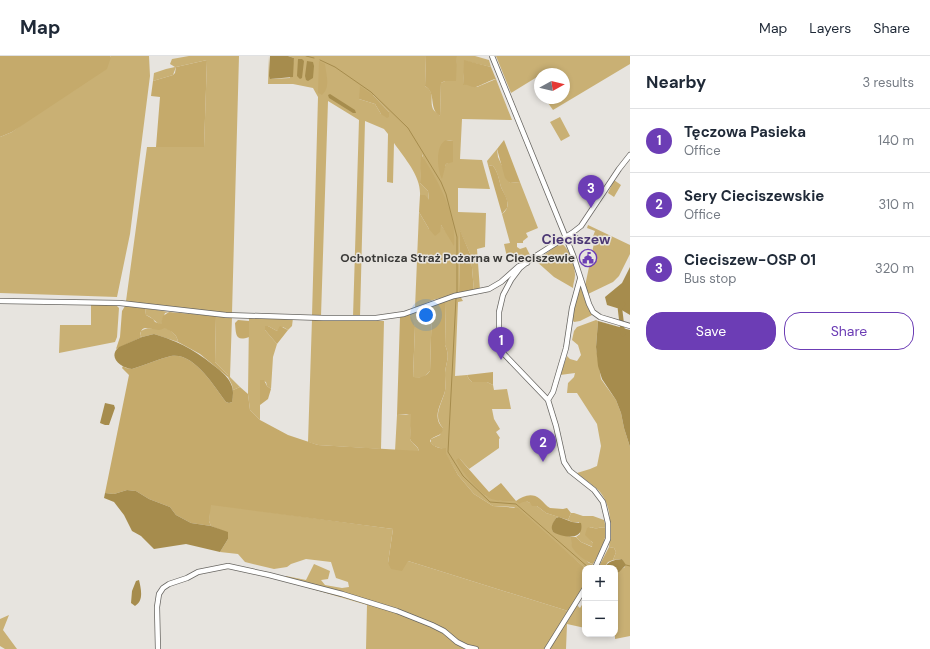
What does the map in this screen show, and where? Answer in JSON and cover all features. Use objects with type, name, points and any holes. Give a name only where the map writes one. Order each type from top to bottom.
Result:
[{"type":"street","points":[[492,56],[573,255],[587,300],[591,308],[597,315],[608,320],[630,326]]},
{"type":"street","points":[[0,301],[120,303],[226,315],[376,318],[404,314],[450,297],[489,289],[501,282],[519,266],[565,238],[584,223],[619,169],[630,155]]},
{"type":"street","points":[[572,236],[581,241]]},
{"type":"street","points":[[527,262],[511,280],[502,297],[499,316],[499,341],[501,349],[506,357],[548,400],[556,426],[564,462],[570,471],[594,490],[603,502],[608,523],[608,539],[596,565]]},
{"type":"street","points":[[548,400],[553,392],[566,348],[572,308],[580,278]]},
{"type":"street","points":[[158,649],[157,607],[159,594],[163,588],[198,572],[228,566],[342,594],[397,611],[432,624],[457,642],[467,647],[476,649]]},
{"type":"street","points":[[547,649],[582,594]]},
{"type":"shaded area","points":[[0,56],[111,57],[107,69],[12,132],[0,137]]},
{"type":"shaded area","points":[[110,56],[149,56],[150,76],[130,234],[117,297],[0,293],[0,137],[12,132],[111,57]]},
{"type":"shaded area","points":[[189,56],[239,56],[232,313],[144,305],[126,301],[147,147],[204,147],[207,60],[176,67],[173,75],[153,81],[154,73],[175,67],[170,64],[172,59]]},
{"type":"shaded area","points":[[269,56],[270,79],[290,78],[294,58],[288,56],[426,56],[425,86],[430,91],[433,109],[440,116],[441,83],[445,81],[454,81],[457,56],[475,56],[489,60],[491,67],[465,61],[463,84],[477,87],[496,79],[512,120],[462,119],[460,159],[482,160],[490,189],[458,188],[458,212],[486,213],[485,247],[477,249],[480,290],[474,291],[471,256],[460,231],[459,293],[433,300],[415,308],[419,212],[429,229],[441,225],[446,232],[422,154],[420,183],[428,191],[429,201],[423,195],[420,195],[420,188],[415,174],[394,143],[393,183],[387,182],[388,134],[384,129],[365,121],[360,317],[353,317],[359,120],[328,101],[321,316],[312,316],[318,97],[313,88],[293,84],[268,84]],"holes":[[[373,95],[389,112],[381,114],[375,104],[359,99]],[[446,140],[453,141],[448,163],[444,169]]]},
{"type":"shaded area","points":[[270,56],[288,56],[294,58],[293,77],[270,79]]},
{"type":"shaded area","points":[[426,56],[457,56],[456,81],[445,81],[441,83],[440,116],[434,109],[429,89],[425,86]]},
{"type":"shaded area","points":[[496,56],[630,56],[630,64],[570,100],[570,68],[534,68],[534,79],[511,93]]},
{"type":"shaded area","points":[[298,59],[302,59],[304,61],[302,78],[300,79],[297,76]]},
{"type":"shaded area","points":[[207,60],[204,147],[156,147],[160,97],[151,96],[153,81],[173,75],[176,67]]},
{"type":"shaded area","points":[[464,60],[491,67],[496,79],[476,87],[463,85]]},
{"type":"shaded area","points":[[307,61],[313,62],[314,66],[313,78],[308,81],[306,80],[305,76]]},
{"type":"shaded area","points":[[319,61],[325,64],[327,81],[325,92],[322,95],[318,93]]},
{"type":"shaded area","points":[[360,86],[373,95],[389,112],[389,117],[387,118],[381,114],[375,104],[359,99]]},
{"type":"shaded area","points":[[330,94],[355,110],[356,113],[353,113],[329,98],[328,95]]},
{"type":"shaded area","points":[[549,104],[563,104],[553,110]]},
{"type":"shaded area","points":[[560,117],[570,136],[561,141],[550,122]]},
{"type":"shaded area","points":[[446,140],[453,141],[453,162],[446,164],[442,179],[439,170],[438,158],[440,147]]},
{"type":"shaded area","points":[[504,140],[520,182],[510,183],[505,178],[497,149]]},
{"type":"shaded area","points":[[497,149],[498,157],[510,183],[520,182],[538,228],[526,233],[528,237],[523,241],[523,243],[517,243],[517,247],[520,249],[526,247],[530,255],[520,259],[516,252],[519,260],[514,262],[513,253],[507,257],[504,244],[510,243],[502,214],[507,208],[507,201],[496,171],[493,166],[488,165],[487,161]]},
{"type":"shaded area","points":[[421,154],[440,186],[445,198],[452,222],[454,246],[441,225],[440,232],[435,236],[419,212],[420,195],[425,195],[429,200],[428,191],[420,183]]},
{"type":"shaded area","points":[[488,165],[493,166],[496,171],[507,199],[507,208],[502,214]]},
{"type":"shaded area","points":[[614,180],[621,185],[614,197],[608,193]]},
{"type":"shaded area","points":[[588,225],[630,245],[630,254],[619,276],[613,282],[588,294],[585,286],[594,243],[591,242],[595,231],[587,228]]},
{"type":"shaded area","points":[[460,230],[471,256],[474,291],[459,293]]},
{"type":"shaded area","points":[[560,243],[569,252],[573,262],[575,275],[573,288],[554,277],[536,261]]},
{"type":"shaded area","points":[[630,267],[630,315],[620,309],[607,305],[605,297],[622,283]]},
{"type":"shaded area","points":[[580,285],[592,315],[580,321],[574,322],[572,320],[572,315]]},
{"type":"shaded area","points":[[460,296],[463,301],[458,302],[455,376],[467,375],[472,382],[487,382],[493,385],[494,390],[507,389],[511,409],[492,409],[494,419],[500,429],[496,432],[500,438],[499,448],[469,469],[459,458],[486,496],[502,501],[526,501],[537,506],[546,513],[559,517],[556,518],[552,526],[553,532],[571,537],[572,545],[589,563],[593,564],[592,565],[582,565],[514,507],[493,506],[474,494],[458,475],[443,449],[434,446],[431,443],[431,439],[440,435],[443,428],[438,419],[438,414],[445,391],[445,371],[448,357],[445,345],[446,300]]},
{"type":"shaded area","points":[[446,300],[445,345],[448,357],[445,371],[445,391],[438,410],[438,419],[443,431],[430,441],[437,447],[446,448],[446,453],[458,475],[474,494],[493,506],[518,508],[582,565],[582,589],[568,611],[408,561],[402,571],[391,569],[388,563],[393,529],[211,505],[209,521],[211,526],[191,523],[176,515],[170,507],[149,499],[136,491],[127,490],[114,494],[105,493],[129,375],[122,368],[123,366],[132,369],[171,356],[179,356],[188,359],[203,372],[226,402],[232,402],[233,390],[240,387],[248,394],[250,410],[260,420],[288,435],[318,445],[419,451],[410,439],[411,414],[397,415],[400,317],[408,314],[412,318],[415,326],[413,377],[423,377],[430,371],[432,304]]},
{"type":"shaded area","points":[[432,304],[430,371],[424,377],[413,378],[415,326],[408,314]]},
{"type":"shaded area","points":[[91,305],[116,305],[119,308],[117,337],[115,342],[59,353],[60,325],[91,325]]},
{"type":"shaded area","points":[[125,306],[145,308],[146,315],[155,322],[161,324],[163,316],[169,312],[216,316],[215,362],[228,375],[228,377],[200,354],[178,342],[175,335],[165,328],[159,330],[144,328],[140,336],[142,337],[116,349],[120,337],[122,311]]},
{"type":"shaded area","points":[[145,308],[169,312],[165,313],[161,325],[146,315]]},
{"type":"shaded area","points":[[216,316],[232,317],[230,377],[240,387],[233,390],[228,375],[215,362]]},
{"type":"shaded area","points":[[249,318],[293,318],[292,326],[288,330],[283,327],[277,331],[268,326],[265,330],[277,344],[273,357],[271,389],[267,386],[266,382],[260,380],[260,420],[250,410],[248,394]]},
{"type":"shaded area","points":[[312,319],[384,321],[381,449],[318,445],[308,442]]},
{"type":"shaded area","points":[[238,320],[249,321],[249,337],[239,338],[237,336],[235,323]]},
{"type":"shaded area","points":[[596,320],[598,321],[596,347],[601,379],[616,400],[630,447],[630,636],[615,639],[615,637],[618,637],[618,571],[625,567],[622,559],[613,560],[616,552],[614,548],[609,547],[610,516],[602,494],[577,473],[597,466],[601,446],[597,424],[577,393],[567,393],[568,383],[574,377],[575,373],[560,375],[567,356],[570,359],[577,361],[581,355],[578,345],[572,340],[574,331],[577,327]]},
{"type":"shaded area","points":[[598,321],[630,330],[630,447],[616,400],[602,379],[598,366],[596,347]]},
{"type":"shaded area","points":[[265,326],[277,331],[280,326],[288,330],[277,344],[265,330]]},
{"type":"shaded area","points":[[165,327],[175,335],[178,342],[154,334],[142,337],[140,336],[141,331],[144,329]]},
{"type":"shaded area","points":[[154,334],[187,347],[202,356],[225,375],[232,386],[232,402],[226,402],[203,372],[188,359],[179,356],[171,356],[132,369],[124,367],[117,361],[114,355],[119,347],[142,337]]},
{"type":"shaded area","points":[[493,372],[493,385],[487,382],[472,382],[467,375]]},
{"type":"shaded area","points":[[260,380],[264,380],[267,386],[271,389],[268,399],[260,405]]},
{"type":"shaded area","points":[[105,403],[114,405],[115,408],[109,425],[100,423]]},
{"type":"shaded area","points":[[412,413],[410,439],[419,451],[395,451],[397,415]]},
{"type":"shaded area","points":[[459,458],[489,492],[501,483],[516,501],[496,500],[489,498],[482,493],[461,469],[456,460]]},
{"type":"shaded area","points":[[127,490],[136,491],[149,499],[170,507],[176,515],[191,523],[211,526],[228,532],[228,539],[220,552],[186,544],[154,549],[141,536],[132,531],[124,515],[114,502],[104,498],[105,493],[114,494]]},
{"type":"shaded area","points":[[531,495],[540,499],[550,508],[567,508],[571,513],[568,520],[546,513],[537,506],[532,506],[528,502],[519,504],[516,501],[525,496]]},
{"type":"shaded area","points":[[210,504],[393,529],[388,563],[408,561],[568,611],[577,605],[580,608],[582,605],[582,627],[567,624],[566,649],[366,649],[367,605],[285,581],[286,576],[306,580],[314,564],[330,571],[328,579],[321,580],[325,585],[342,588],[349,587],[348,582],[336,578],[331,562],[306,559],[291,564],[287,567],[274,569],[245,562],[238,554],[220,552],[228,539],[228,533],[211,526],[209,521]]},
{"type":"shaded area","points":[[571,513],[583,516],[593,516],[604,520],[606,528],[589,527],[593,547],[581,542],[576,537],[580,534],[579,522],[572,522],[568,520]]},
{"type":"shaded area","points":[[559,517],[572,522],[581,523],[580,533],[567,537],[553,532],[552,525],[556,518]]},
{"type":"shaded area","points":[[587,528],[606,528],[604,542],[593,564],[578,554],[573,549],[571,543],[571,537],[576,537],[581,542],[592,547],[593,543],[585,535]]},
{"type":"shaded area","points":[[609,547],[614,548],[616,552],[613,560],[608,562],[606,565],[600,565]]},
{"type":"shaded area","points":[[622,559],[626,565],[618,572],[618,565],[607,565],[616,560]]},
{"type":"shaded area","points":[[139,580],[141,598],[135,606],[131,603],[132,591],[136,581]]},
{"type":"shaded area","points":[[9,615],[3,630],[17,649],[5,649],[0,646],[0,619]]},
{"type":"waterway","points":[[306,56],[314,58]]},
{"type":"waterway","points":[[320,60],[335,67],[371,92],[408,128],[441,182],[446,194],[457,237],[457,293]]},
{"type":"waterway","points":[[456,298],[448,452],[463,476],[490,502],[516,504],[586,565]]},
{"type":"waterway","points":[[623,304],[620,309],[623,334]]},
{"type":"waterway","points":[[626,565],[630,566]]},
{"type":"place","name":"Cieciszew-OSP 01","points":[[591,208]]},
{"type":"place","name":"Ochotnicza Straż Pożarna w Cieciszewie","points":[[588,258]]},
{"type":"place","name":"Tęczowa Pasieka","points":[[501,360]]},
{"type":"place","name":"Sery Cieciszewskie","points":[[543,462]]},
{"type":"district","name":"Cieciszew","points":[[576,239]]}]
